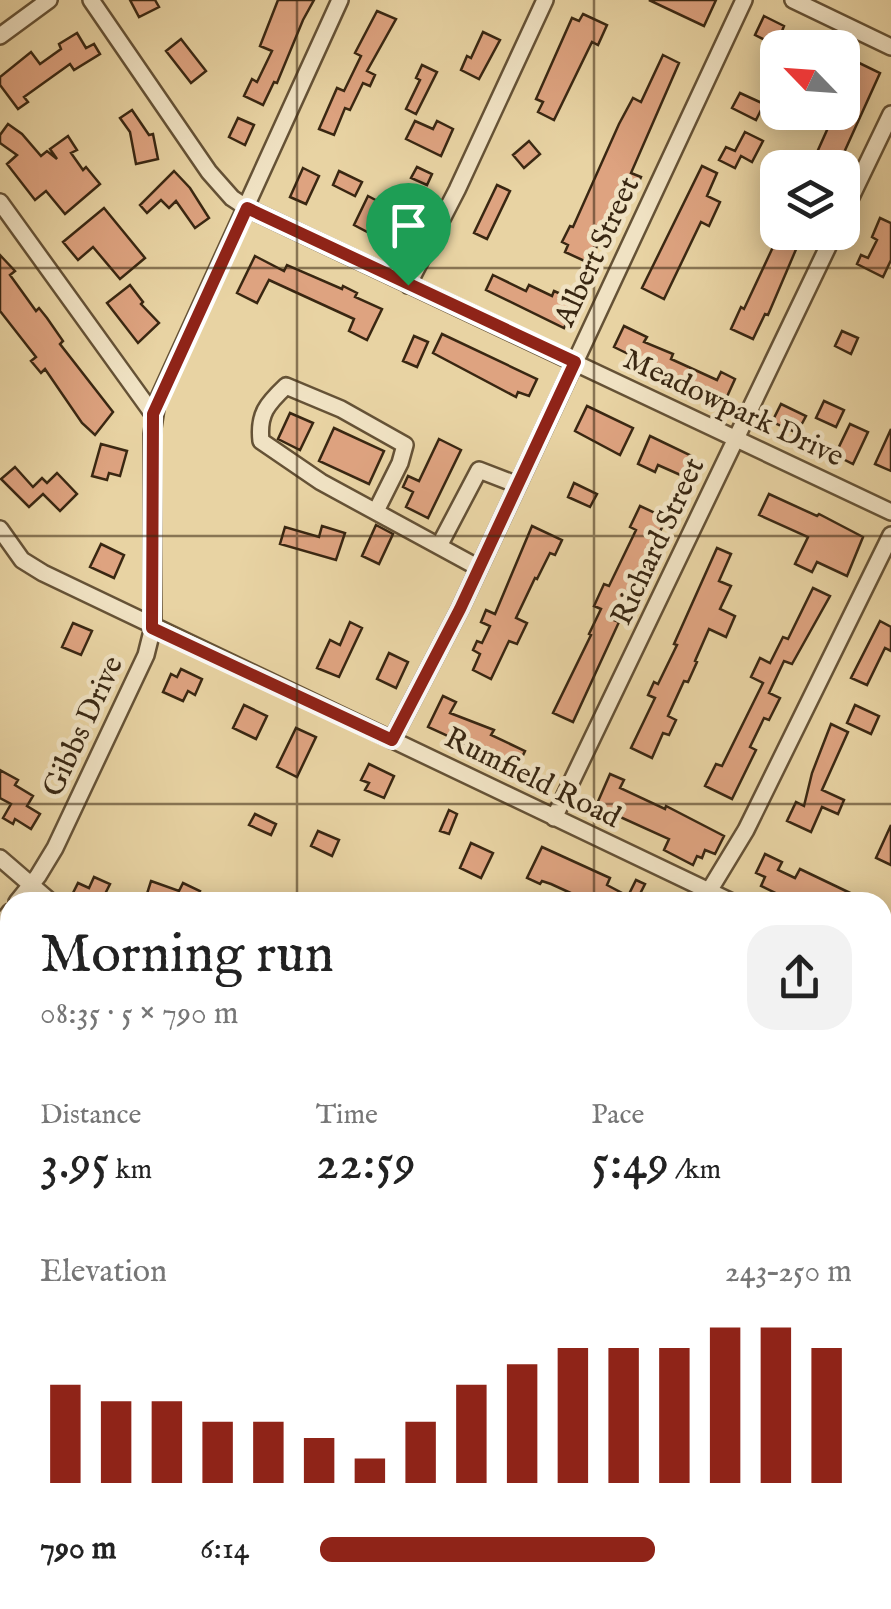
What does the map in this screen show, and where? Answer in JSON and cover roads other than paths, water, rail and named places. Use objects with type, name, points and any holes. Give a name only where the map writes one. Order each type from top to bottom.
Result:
[{"type":"street","points":[[0,36],[50,0]]},
{"type":"street","name":"Meadowpark Drive","points":[[91,0],[208,172],[247,208],[891,512]]},
{"type":"street","name":"Gibbs Drive","points":[[26,892],[55,848],[146,655],[152,628],[153,414],[340,0]]},
{"type":"street","points":[[408,285],[457,190],[545,0]]},
{"type":"street","name":"Albert Street","points":[[392,740],[479,568],[744,0]]},
{"type":"street","points":[[794,0],[891,47]]},
{"type":"street","points":[[860,179],[891,114]]},
{"type":"street","points":[[0,202],[153,414]]},
{"type":"street","name":"Richard Street","points":[[554,818],[825,250]]},
{"type":"street","points":[[376,511],[405,445],[340,409],[286,386],[266,406],[259,424],[261,441],[321,482],[479,568]]},
{"type":"street","points":[[439,546],[480,470],[518,485]]},
{"type":"street","name":"Rumfield Road","points":[[0,528],[22,560],[152,628],[708,891]]},
{"type":"street","points":[[708,891],[746,830],[891,534]]},
{"type":"street","points":[[0,858],[39,892]]}]
